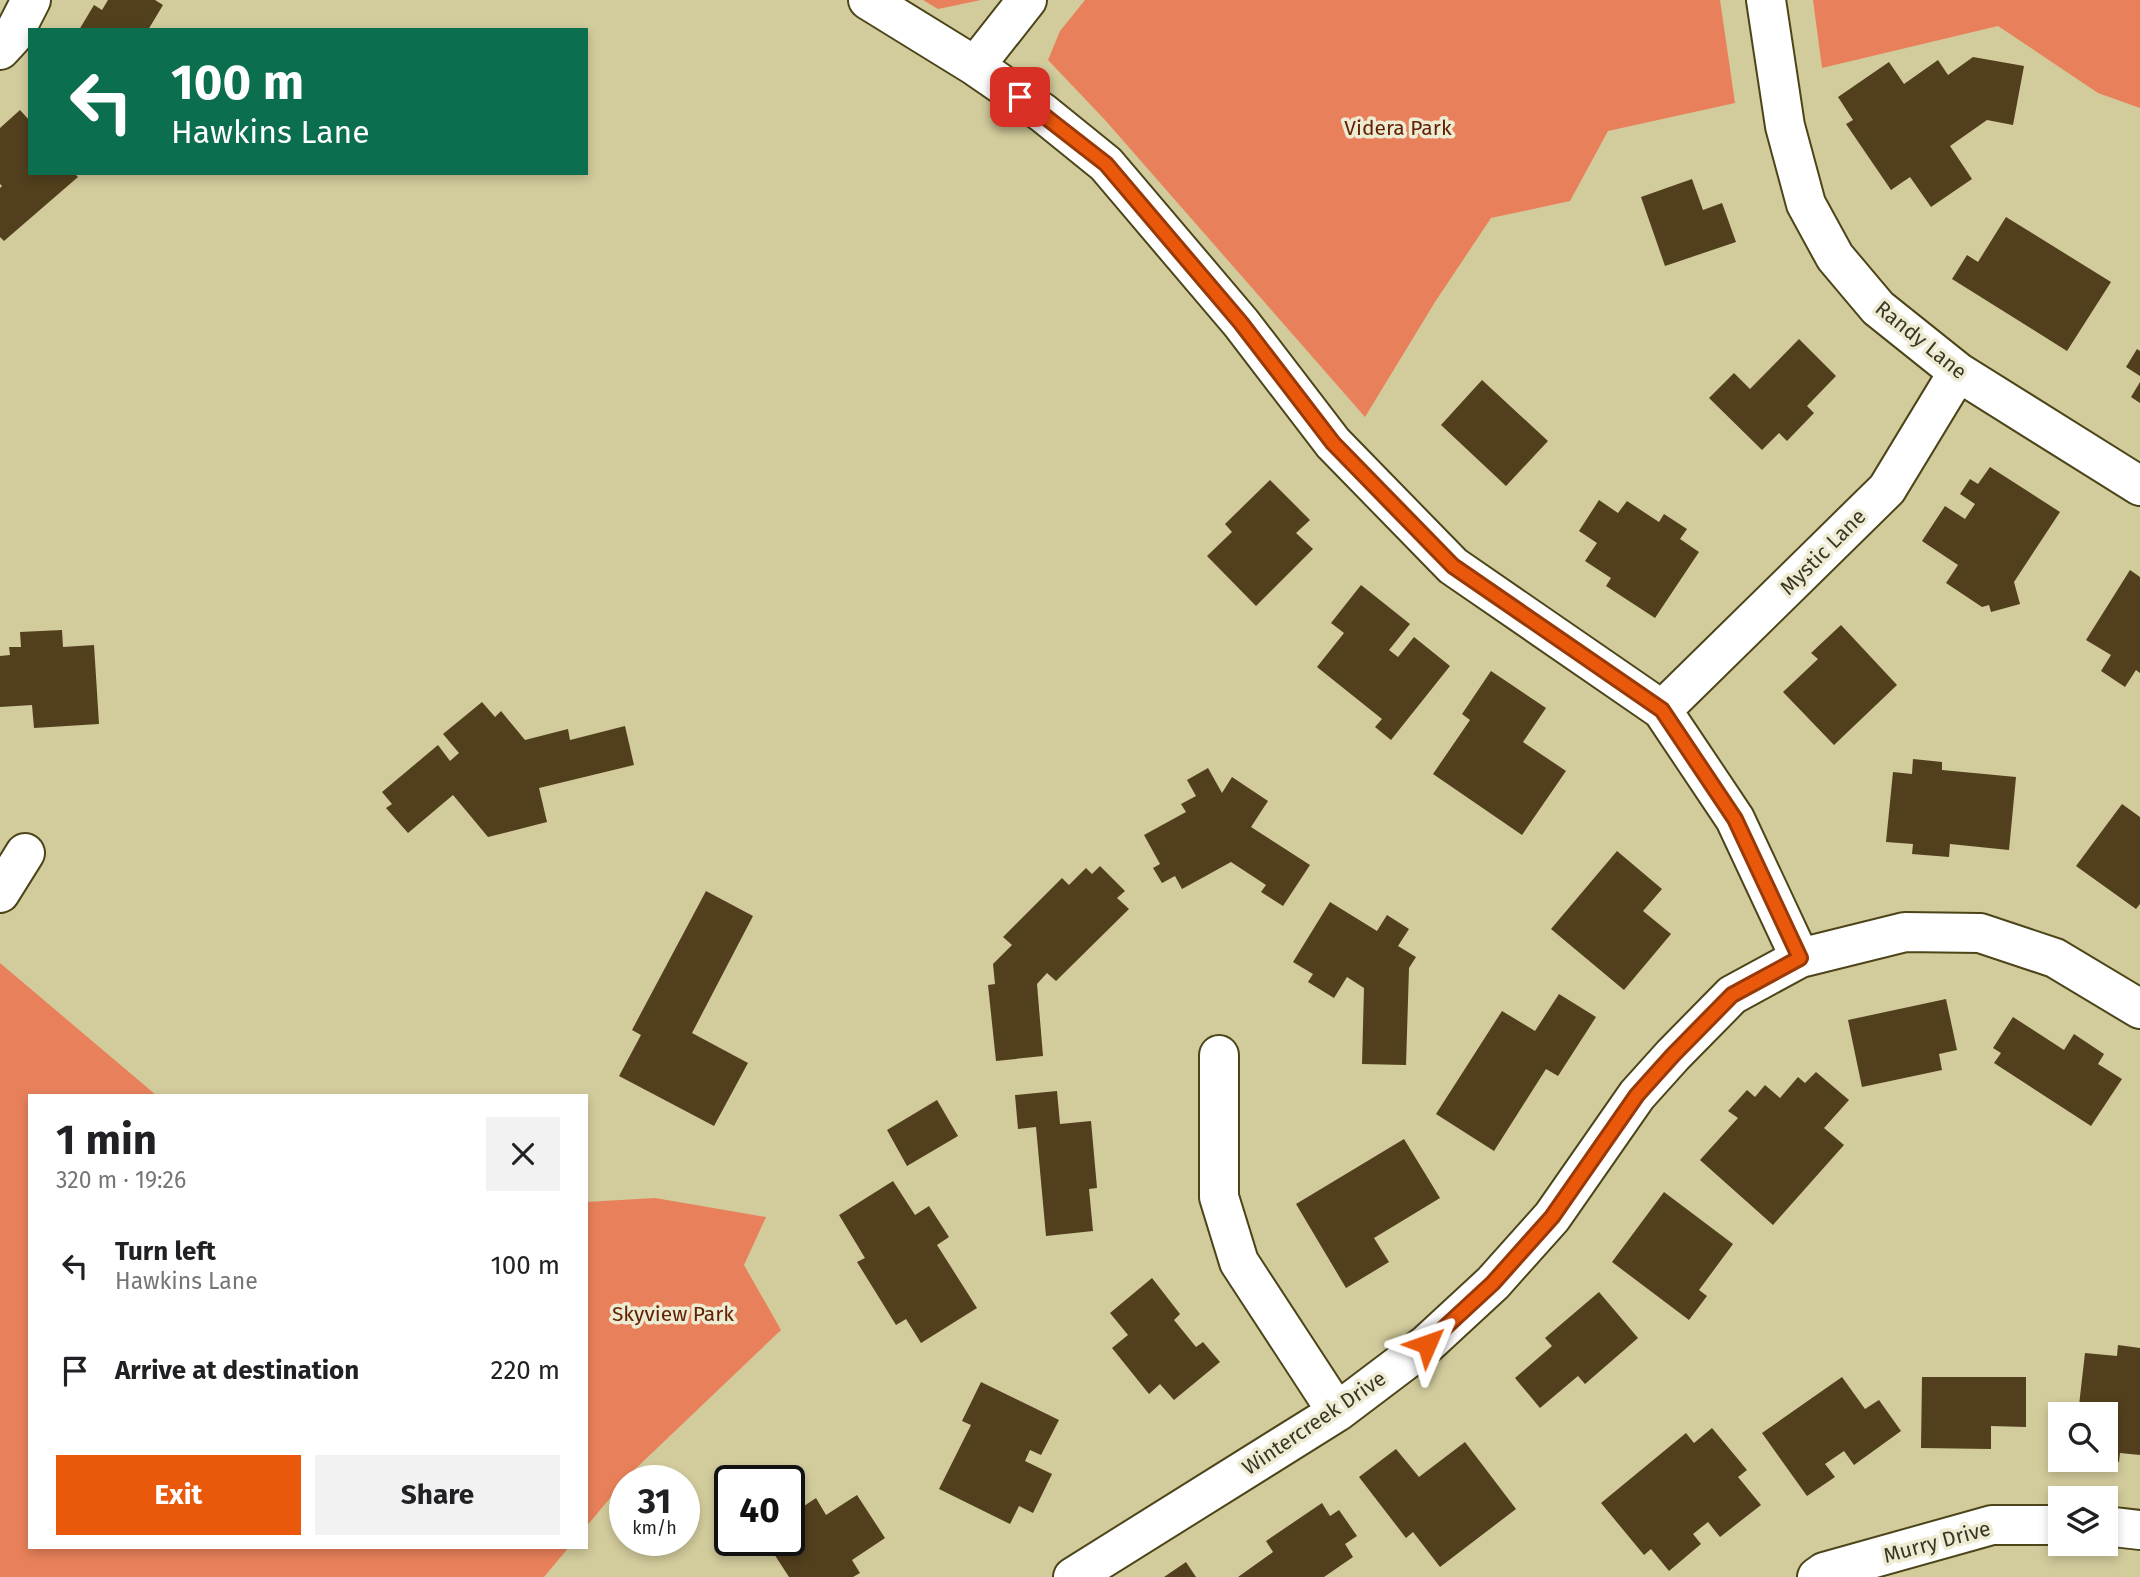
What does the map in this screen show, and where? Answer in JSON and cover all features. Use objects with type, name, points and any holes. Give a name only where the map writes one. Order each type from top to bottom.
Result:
[{"type":"street","points":[[0,50],[12,37],[31,0]]},
{"type":"street","points":[[868,0],[975,66],[1043,113],[1106,164],[1241,323],[1333,443],[1453,566],[1662,710],[1735,819],[1800,958]]},
{"type":"street","points":[[975,66],[1027,0]]},
{"type":"street","name":"Randy Lane","points":[[1766,0],[1785,126],[1806,204],[1836,257],[1878,308],[1958,372],[2140,486]]},
{"type":"street","name":"Mystic Lane","points":[[1662,710],[1887,489],[1958,372]]},
{"type":"street","points":[[0,893],[25,853]]},
{"type":"street","name":"Wintercreek Drive","points":[[1073,1577],[1337,1412],[1427,1344],[1493,1283],[1552,1217],[1637,1095],[1732,995],[1800,958],[1905,932],[1980,933],[2055,958],[2140,1009]]},
{"type":"street","points":[[1219,1055],[1219,1197],[1239,1262],[1337,1412]]},
{"type":"street","name":"Murry Drive","points":[[1817,1577],[1824,1572],[1992,1525],[2048,1525]]},
{"type":"street","points":[[2118,1527],[2140,1530]]},
{"type":"green space","points":[[923,0],[981,0],[938,9]]},
{"type":"green space","name":"Videra Park","points":[[1085,0],[1720,0],[1735,103],[1608,131],[1570,201],[1491,218],[1435,302],[1365,417],[1105,120],[1048,60],[1060,31]]},
{"type":"green space","points":[[1813,0],[2140,0],[2140,108],[2098,93],[1998,26],[1822,68]]},
{"type":"green space","points":[[0,963],[155,1094],[28,1094],[28,1549],[567,1549],[544,1577],[0,1577]]},
{"type":"green space","name":"Skyview Park","points":[[655,1198],[766,1217],[744,1265],[781,1330],[639,1465],[609,1465],[609,1499],[588,1525],[588,1202]]},
{"type":"building","points":[[108,0],[155,0],[163,5],[149,28],[80,28],[94,5],[102,10]]},
{"type":"building","points":[[1973,57],[2024,66],[2013,125],[1987,120],[1950,146],[1972,179],[1931,207],[1910,177],[1891,190],[1846,124],[1853,120],[1838,97],[1889,62],[1904,84],[1938,60],[1948,75]]},
{"type":"building","points":[[20,110],[28,119],[28,175],[78,177],[4,241],[0,237],[0,128]]},
{"type":"building","points":[[1692,179],[1703,210],[1722,203],[1736,242],[1665,266],[1641,197]]},
{"type":"building","points":[[2006,217],[2111,282],[2067,351],[1952,279],[1967,255],[1978,262]]},
{"type":"building","points":[[1799,339],[1836,376],[1807,406],[1814,413],[1787,441],[1779,433],[1762,450],[1709,398],[1734,373],[1750,389]]},
{"type":"building","points":[[2137,349],[2140,351],[2140,376],[2126,367]]},
{"type":"building","points":[[1482,380],[1548,441],[1506,486],[1441,425]]},
{"type":"building","points":[[2140,382],[2140,403],[2131,397]]},
{"type":"building","points":[[1990,467],[2060,512],[2014,582],[2020,604],[1991,612],[1989,605],[1982,607],[1946,583],[1958,565],[1922,541],[1945,506],[1965,519],[1975,504],[1960,494],[1970,479],[1978,484]]},
{"type":"building","points":[[1270,480],[1310,520],[1296,533],[1313,549],[1256,606],[1207,556],[1232,532],[1225,524]]},
{"type":"building","points":[[1599,500],[1618,513],[1627,501],[1659,522],[1664,514],[1687,529],[1680,539],[1699,552],[1655,618],[1606,586],[1611,578],[1585,561],[1597,543],[1579,531]]},
{"type":"building","points":[[2130,570],[2140,577],[2140,673],[2136,670],[2125,687],[2101,671],[2111,655],[2086,640]]},
{"type":"building","points":[[1361,585],[1410,624],[1389,650],[1398,657],[1414,637],[1450,666],[1391,740],[1375,727],[1382,719],[1317,667],[1344,633],[1331,623]]},
{"type":"building","points":[[1841,625],[1897,685],[1834,745],[1783,692],[1818,659],[1811,653]]},
{"type":"building","points":[[62,630],[63,647],[94,645],[99,724],[34,728],[32,705],[0,707],[0,656],[10,655],[9,647],[21,647],[20,632]]},
{"type":"building","points":[[1491,671],[1546,708],[1523,742],[1566,771],[1522,835],[1433,774],[1470,720],[1462,714]]},
{"type":"building","points":[[482,702],[495,717],[501,711],[525,740],[568,729],[570,740],[625,726],[634,765],[539,788],[547,822],[488,837],[453,795],[408,833],[386,808],[392,804],[382,792],[438,745],[450,761],[459,753],[443,734]]},
{"type":"building","points":[[1913,759],[1942,762],[1942,770],[2016,777],[2009,850],[1950,844],[1949,857],[1912,854],[1913,844],[1886,842],[1893,772],[1912,774]]},
{"type":"building","points":[[1208,768],[1222,793],[1232,777],[1268,801],[1251,827],[1310,865],[1283,906],[1261,892],[1266,885],[1231,862],[1182,889],[1175,876],[1162,883],[1153,868],[1160,864],[1144,835],[1186,812],[1181,804],[1196,796],[1187,780]]},
{"type":"building","points":[[2122,804],[2140,817],[2140,904],[2136,909],[2076,866]]},
{"type":"building","points":[[1617,851],[1662,889],[1643,911],[1671,934],[1624,990],[1551,929]]},
{"type":"building","points":[[1100,866],[1125,891],[1117,898],[1129,909],[1056,981],[1047,973],[1037,984],[1043,1056],[996,1061],[988,985],[995,984],[993,964],[1012,945],[1003,937],[1062,878],[1069,885],[1086,868],[1092,874]]},
{"type":"building","points":[[706,891],[753,916],[692,1033],[748,1063],[714,1126],[619,1076],[641,1035],[632,1030]]},
{"type":"building","points":[[1330,902],[1377,931],[1387,915],[1409,929],[1398,946],[1416,957],[1409,968],[1406,1065],[1362,1064],[1364,988],[1347,977],[1334,998],[1308,982],[1313,974],[1293,962]]},
{"type":"building","points":[[1559,994],[1596,1017],[1558,1076],[1546,1069],[1494,1151],[1436,1114],[1502,1011],[1535,1031]]},
{"type":"building","points":[[1946,999],[1957,1050],[1939,1054],[1942,1070],[1862,1087],[1848,1020]]},
{"type":"building","points":[[2013,1017],[2064,1050],[2074,1034],[2104,1054],[2098,1064],[2122,1079],[2091,1126],[1994,1063],[2001,1053],[1993,1048]]},
{"type":"building","points":[[1816,1072],[1849,1100],[1824,1128],[1844,1145],[1773,1225],[1700,1160],[1738,1118],[1728,1111],[1747,1090],[1755,1097],[1765,1085],[1780,1098],[1798,1077],[1805,1083]]},
{"type":"building","points":[[1057,1091],[1060,1124],[1091,1121],[1097,1188],[1089,1189],[1093,1231],[1046,1236],[1036,1127],[1018,1129],[1015,1095]]},
{"type":"building","points":[[937,1100],[958,1136],[907,1166],[887,1130]]},
{"type":"building","points":[[1404,1139],[1440,1198],[1374,1238],[1389,1262],[1346,1288],[1296,1204]]},
{"type":"building","points":[[893,1181],[915,1215],[929,1206],[949,1237],[937,1245],[977,1308],[921,1343],[906,1319],[896,1325],[857,1262],[865,1258],[839,1215]]},
{"type":"building","points":[[1664,1192],[1733,1244],[1699,1290],[1707,1296],[1689,1320],[1612,1262]]},
{"type":"building","points":[[1152,1278],[1180,1314],[1174,1320],[1196,1347],[1203,1342],[1220,1362],[1174,1400],[1160,1384],[1149,1394],[1112,1348],[1128,1335],[1110,1313]]},
{"type":"building","points":[[1599,1292],[1638,1338],[1585,1384],[1578,1376],[1540,1408],[1515,1378],[1552,1346],[1545,1338]]},
{"type":"building","points":[[2118,1345],[2140,1348],[2140,1455],[2120,1453],[2119,1462],[2118,1402],[2079,1402],[2085,1353],[2117,1356]]},
{"type":"building","points":[[1842,1377],[1865,1409],[1879,1400],[1901,1431],[1854,1465],[1844,1451],[1825,1464],[1835,1477],[1807,1496],[1762,1433]]},
{"type":"building","points":[[1922,1377],[2026,1377],[2026,1427],[1991,1426],[1991,1449],[1921,1448]]},
{"type":"building","points":[[981,1382],[1059,1420],[1041,1455],[1030,1450],[1025,1461],[1052,1474],[1033,1513],[1019,1506],[1010,1524],[939,1489],[971,1425],[962,1421]]},
{"type":"building","points":[[1712,1428],[1747,1470],[1738,1477],[1761,1505],[1720,1537],[1708,1522],[1693,1534],[1701,1544],[1669,1571],[1651,1549],[1644,1555],[1601,1503],[1686,1433],[1694,1443]]},
{"type":"building","points":[[1465,1442],[1516,1509],[1440,1567],[1413,1532],[1406,1538],[1359,1477],[1396,1449],[1419,1477]]},
{"type":"building","points":[[857,1495],[885,1538],[852,1560],[860,1573],[853,1577],[789,1577],[775,1556],[805,1556],[805,1505],[816,1498],[826,1515]]},
{"type":"building","points":[[1322,1503],[1330,1516],[1339,1510],[1357,1536],[1345,1544],[1353,1557],[1324,1577],[1238,1577],[1273,1552],[1266,1541]]},
{"type":"building","points":[[1186,1562],[1196,1577],[1164,1577]]},
{"type":"route","points":[[1020,97],[1106,164],[1241,323],[1333,443],[1453,566],[1662,710],[1735,819],[1800,958],[1732,995],[1673,1055],[1637,1095],[1552,1217],[1493,1283],[1427,1344]]}]
